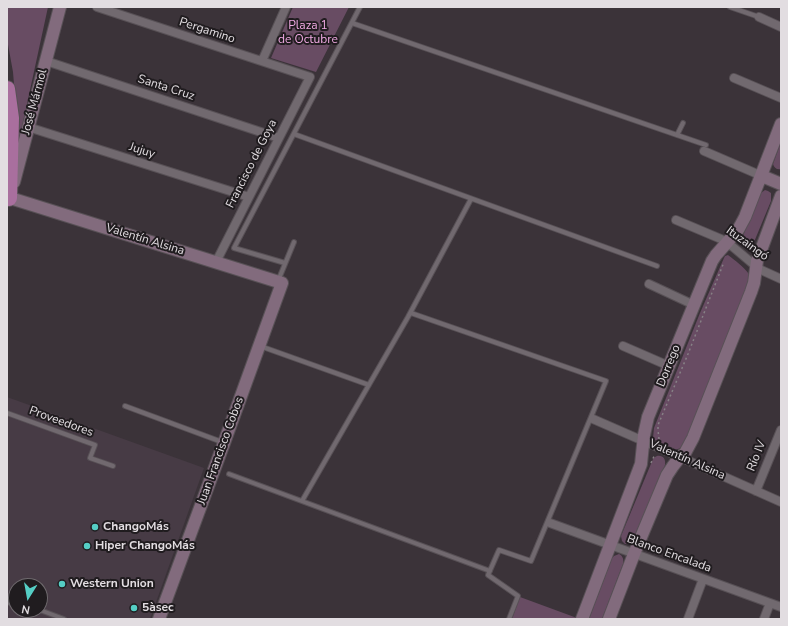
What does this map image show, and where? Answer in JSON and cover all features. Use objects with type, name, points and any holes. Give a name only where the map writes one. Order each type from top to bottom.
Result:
[{"type":"highway","points":[[7,89],[11,118],[8,200]]},
{"type":"main road","name":"José Mármol","points":[[8,200],[60,7]]},
{"type":"main road","name":"Dorrego","points":[[582,619],[641,464],[644,435],[648,417],[712,261],[716,255],[730,245],[745,217],[781,124]]},
{"type":"main road","points":[[762,176],[781,184]]},
{"type":"main road","points":[[609,619],[667,475],[672,466],[686,453],[690,446],[751,292],[754,283],[756,266],[781,196]]},
{"type":"main road","name":"Valentín Alsina","points":[[8,200],[280,282]]},
{"type":"main road","name":"Juan Francisco Cobos","points":[[160,619],[260,346],[280,282]]},
{"type":"street","name":"Pergamino","points":[[97,7],[310,77]]},
{"type":"street","points":[[262,61],[286,7]]},
{"type":"street","points":[[759,17],[781,26]]},
{"type":"street","name":"Santa Cruz","points":[[46,61],[279,138]]},
{"type":"street","name":"Francisco de Goya","points":[[216,262],[310,77]]},
{"type":"street","points":[[734,78],[781,98]]},
{"type":"street","name":"Jujuy","points":[[28,127],[249,197]]},
{"type":"street","points":[[705,148],[762,176]]},
{"type":"street","name":"Ituzaingó","points":[[676,220],[718,237],[756,266],[781,279]]},
{"type":"street","points":[[649,284],[694,305]]},
{"type":"street","points":[[623,346],[669,366]]},
{"type":"street","name":"Valentín Alsina","points":[[593,419],[781,502]]},
{"type":"street","name":"Río IV","points":[[756,491],[781,430]]},
{"type":"street","name":"Blanco Encalada","points":[[550,523],[781,607]]},
{"type":"street","points":[[688,619],[703,579]]},
{"type":"street","points":[[764,619],[770,603]]},
{"type":"lane","points":[[285,263],[234,248],[360,7]]},
{"type":"lane","points":[[730,7],[759,17]]},
{"type":"lane","points":[[352,23],[677,135],[705,148]]},
{"type":"lane","points":[[677,135],[683,123]]},
{"type":"lane","points":[[294,134],[657,266]]},
{"type":"lane","points":[[302,501],[411,313],[471,198]]},
{"type":"lane","points":[[280,282],[285,263],[294,242]]},
{"type":"lane","points":[[411,313],[606,381],[530,561],[499,550],[488,575],[518,596],[508,619]]},
{"type":"lane","points":[[260,346],[369,385]]},
{"type":"lane","points":[[125,406],[224,443]]},
{"type":"lane","name":"Proveedores","points":[[7,413],[95,445],[90,458],[113,466]]},
{"type":"lane","points":[[229,474],[490,571]]},
{"type":"lane","points":[[48,613],[64,619]]},
{"type":"path","points":[[650,466],[660,442],[658,425],[683,368],[730,245]]},
{"type":"shaded area","name":"ChangoMás","points":[[7,397],[204,468],[150,619],[7,619]]},
{"type":"green space","points":[[8,7],[48,7],[17,150],[13,72],[7,39]]},
{"type":"green space","name":"Plaza 1 de Octubre","points":[[293,7],[349,7],[316,72],[271,58]]},
{"type":"green space","points":[[781,142],[781,169],[778,169],[775,168],[773,164]]},
{"type":"green space","points":[[765,190],[771,193],[771,201],[754,242],[751,245],[745,244],[742,238],[761,193]]},
{"type":"green space","points":[[728,255],[740,264],[749,275],[746,291],[686,440],[680,448],[675,449],[653,438],[654,428],[700,313],[724,258]]},
{"type":"green space","points":[[657,456],[664,458],[665,465],[633,540],[630,544],[625,544],[622,541],[621,536],[653,459]]},
{"type":"green space","points":[[619,554],[623,558],[623,564],[602,619],[589,619],[612,558]]},
{"type":"green space","points":[[520,597],[577,618],[512,619]]},
{"type":"place","name":"ChangoMás","points":[[95,527]]},
{"type":"place","name":"Hiper ChangoMás","points":[[87,546]]},
{"type":"place","name":"Western Union","points":[[62,584]]},
{"type":"place","name":"5àsec","points":[[134,608]]}]
